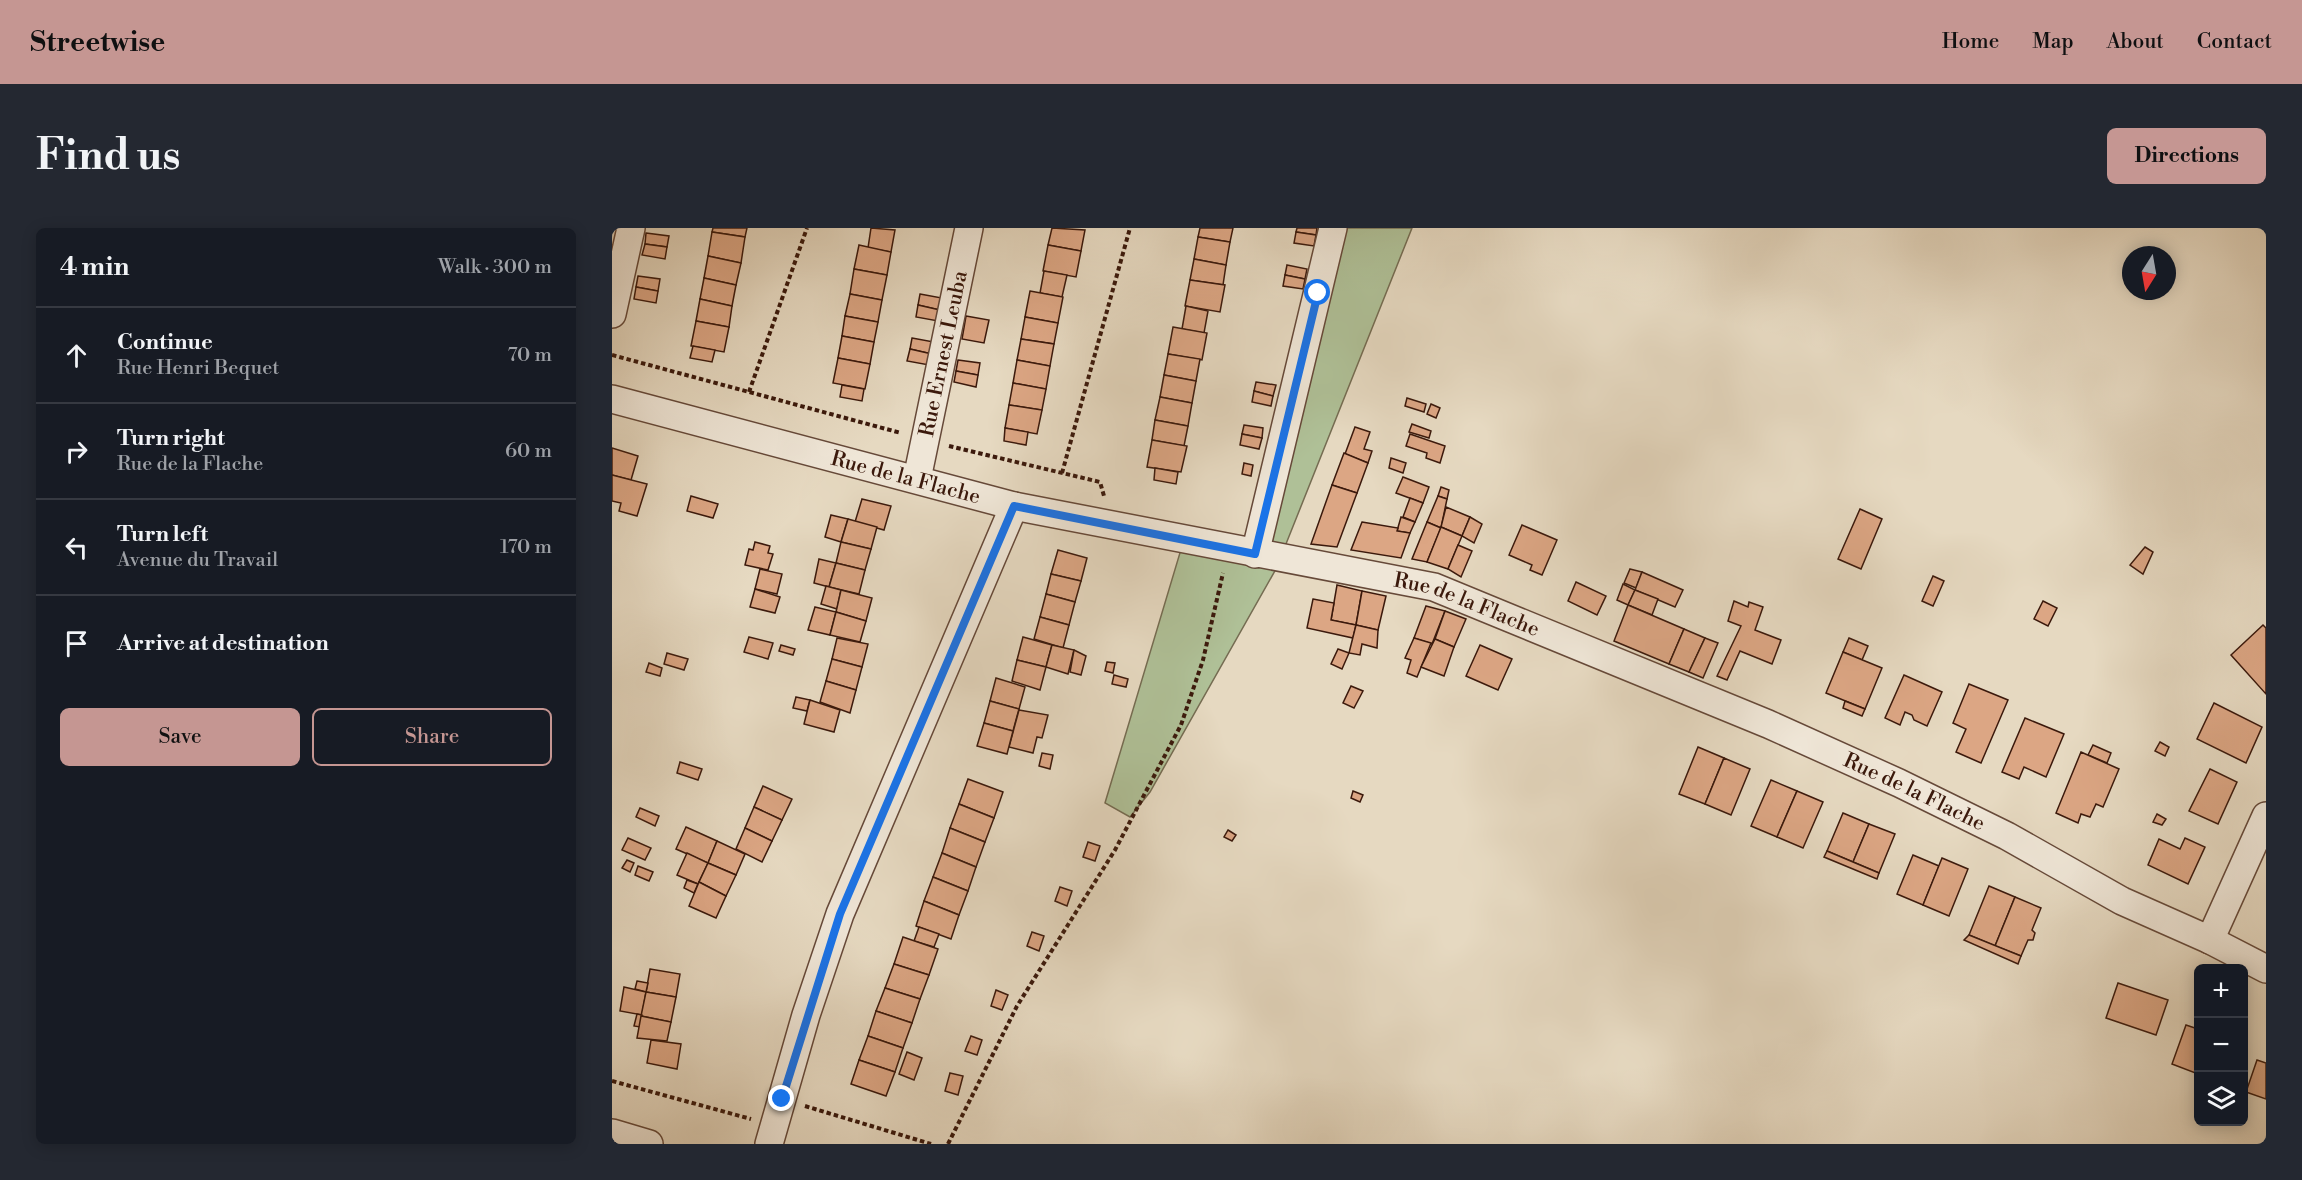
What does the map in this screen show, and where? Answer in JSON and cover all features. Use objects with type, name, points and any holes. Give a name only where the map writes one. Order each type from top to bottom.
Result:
[{"type":"street","points":[[612,314],[631,228]]},
{"type":"street","name":"Rue Ernest Leuba","points":[[916,479],[969,228]]},
{"type":"street","points":[[1255,554],[1333,228]]},
{"type":"street","name":"Rue de la Flache","points":[[612,399],[1014,506],[1434,587],[1768,724],[1899,783],[2007,836],[2122,901],[2210,940],[2266,969]]},
{"type":"street","points":[[772,1135],[840,914],[1014,506]]},
{"type":"street","points":[[2210,940],[2266,816]]},
{"type":"street","points":[[612,1134],[649,1144]]},
{"type":"path","points":[[749,392],[807,228]]},
{"type":"path","points":[[1062,473],[1131,228]]},
{"type":"path","points":[[612,356],[925,440],[1100,483],[1113,526]]},
{"type":"path","points":[[948,1144],[1017,1006],[1115,850],[1181,725],[1203,660],[1228,549]]},
{"type":"path","points":[[612,1081],[772,1135]]},
{"type":"path","points":[[782,1099],[930,1144]]},
{"type":"green space","points":[[1338,228],[1412,228],[1276,569],[1150,792],[1130,817],[1105,803],[1182,546],[1263,562]]},
{"type":"building","points":[[713,228],[747,228],[745,237],[712,232]]},
{"type":"building","points":[[871,228],[895,230],[891,252],[868,248]]},
{"type":"building","points":[[1052,228],[1085,230],[1081,251],[1048,245]]},
{"type":"building","points":[[1200,228],[1233,228],[1230,242],[1198,237]]},
{"type":"building","points":[[1297,228],[1317,228],[1316,235],[1296,232]]},
{"type":"building","points":[[712,232],[745,237],[741,263],[708,256]]},
{"type":"building","points":[[1296,232],[1316,235],[1314,246],[1294,243]]},
{"type":"building","points":[[646,233],[669,236],[667,247],[645,244]]},
{"type":"building","points":[[1198,237],[1230,242],[1226,265],[1194,259]]},
{"type":"building","points":[[645,244],[667,247],[665,259],[642,255]]},
{"type":"building","points":[[859,245],[891,252],[887,275],[854,269]]},
{"type":"building","points":[[1048,245],[1081,251],[1076,277],[1043,271]]},
{"type":"building","points":[[708,256],[741,263],[736,285],[704,278]]},
{"type":"building","points":[[1194,259],[1226,265],[1223,285],[1190,280]]},
{"type":"building","points":[[1287,265],[1307,269],[1305,279],[1285,275]]},
{"type":"building","points":[[854,269],[887,275],[882,300],[850,294]]},
{"type":"building","points":[[1044,271],[1067,275],[1062,297],[1040,293]]},
{"type":"building","points":[[1285,275],[1305,279],[1303,289],[1283,286]]},
{"type":"building","points":[[638,276],[660,279],[658,291],[636,287]]},
{"type":"building","points":[[704,278],[736,285],[732,306],[700,299]]},
{"type":"building","points":[[1190,280],[1225,285],[1220,312],[1185,306]]},
{"type":"building","points":[[636,287],[658,291],[656,303],[634,299]]},
{"type":"building","points":[[1030,291],[1063,297],[1058,323],[1025,317]]},
{"type":"building","points":[[850,294],[882,300],[878,322],[845,316]]},
{"type":"building","points":[[920,294],[942,298],[940,310],[918,305]]},
{"type":"building","points":[[700,299],[732,306],[729,327],[696,321]]},
{"type":"building","points":[[918,305],[940,310],[938,321],[916,317]]},
{"type":"building","points":[[1186,306],[1208,311],[1204,333],[1182,329]]},
{"type":"building","points":[[845,316],[878,322],[874,342],[842,336]]},
{"type":"building","points":[[966,316],[989,320],[984,343],[962,339]]},
{"type":"building","points":[[1025,317],[1058,323],[1054,344],[1021,339]]},
{"type":"building","points":[[696,321],[729,327],[724,352],[691,346]]},
{"type":"building","points":[[1173,327],[1207,333],[1202,360],[1168,354]]},
{"type":"building","points":[[842,336],[874,342],[870,364],[838,358]]},
{"type":"building","points":[[912,338],[934,342],[932,354],[910,349]]},
{"type":"building","points":[[1021,339],[1054,344],[1050,366],[1017,360]]},
{"type":"building","points":[[693,346],[715,350],[712,362],[690,358]]},
{"type":"building","points":[[910,349],[932,354],[929,365],[907,361]]},
{"type":"building","points":[[1168,354],[1200,359],[1196,381],[1164,375]]},
{"type":"building","points":[[838,358],[870,364],[865,389],[833,383]]},
{"type":"building","points":[[958,360],[980,363],[978,375],[956,371]]},
{"type":"building","points":[[1017,360],[1050,366],[1046,389],[1013,383]]},
{"type":"building","points":[[956,371],[978,375],[976,387],[954,382]]},
{"type":"building","points":[[1164,375],[1196,381],[1192,403],[1160,397]]},
{"type":"building","points":[[1256,382],[1276,385],[1273,396],[1254,391]]},
{"type":"building","points":[[1013,383],[1046,389],[1042,410],[1009,405]]},
{"type":"building","points":[[842,385],[864,389],[862,401],[840,397]]},
{"type":"building","points":[[1254,391],[1273,396],[1271,406],[1252,402]]},
{"type":"building","points":[[1160,397],[1192,403],[1188,426],[1155,420]]},
{"type":"building","points":[[1407,398],[1426,404],[1424,412],[1405,406]]},
{"type":"building","points":[[1431,404],[1440,408],[1436,418],[1427,414]]},
{"type":"building","points":[[1009,405],[1042,410],[1037,434],[1005,428]]},
{"type":"building","points":[[1155,420],[1188,426],[1184,446],[1152,440]]},
{"type":"building","points":[[1412,424],[1431,431],[1429,438],[1409,432]]},
{"type":"building","points":[[1244,425],[1263,428],[1262,438],[1242,434]]},
{"type":"building","points":[[1355,427],[1370,432],[1364,449],[1372,451],[1368,463],[1345,454]]},
{"type":"building","points":[[1005,428],[1028,432],[1026,445],[1004,441]]},
{"type":"building","points":[[1242,434],[1262,438],[1259,449],[1240,445]]},
{"type":"building","points":[[1410,434],[1445,446],[1440,463],[1426,458],[1427,453],[1406,446]]},
{"type":"building","points":[[1152,440],[1187,446],[1181,472],[1147,467]]},
{"type":"building","points":[[612,448],[638,456],[631,480],[612,475]]},
{"type":"building","points":[[1344,453],[1368,463],[1357,493],[1332,485]]},
{"type":"building","points":[[1391,458],[1406,463],[1403,473],[1389,468]]},
{"type":"building","points":[[1244,463],[1253,465],[1251,476],[1242,474]]},
{"type":"building","points":[[1155,468],[1178,472],[1176,484],[1154,480]]},
{"type":"building","points":[[612,475],[647,484],[637,516],[619,511],[621,503],[612,501]]},
{"type":"building","points":[[1403,477],[1429,487],[1423,503],[1396,493]]},
{"type":"building","points":[[1332,485],[1357,493],[1337,547],[1311,544]]},
{"type":"building","points":[[1441,487],[1449,490],[1447,499],[1438,496]]},
{"type":"building","points":[[691,496],[718,504],[713,518],[687,511]]},
{"type":"building","points":[[1438,496],[1447,499],[1441,528],[1427,522]]},
{"type":"building","points":[[1410,498],[1423,503],[1415,522],[1403,517]]},
{"type":"building","points":[[862,499],[891,506],[884,530],[855,522]]},
{"type":"building","points":[[1446,507],[1470,517],[1462,536],[1441,527]]},
{"type":"building","points":[[1860,509],[1882,519],[1861,569],[1838,559]]},
{"type":"building","points":[[831,515],[848,519],[841,542],[825,537]]},
{"type":"building","points":[[1401,517],[1415,522],[1410,533],[1397,531]]},
{"type":"building","points":[[1470,517],[1482,524],[1474,543],[1462,536]]},
{"type":"building","points":[[848,519],[877,527],[871,549],[841,542]]},
{"type":"building","points":[[1362,522],[1398,528],[1397,531],[1410,533],[1401,558],[1351,550]]},
{"type":"building","points":[[1427,522],[1441,528],[1427,562],[1412,559]]},
{"type":"building","points":[[1522,525],[1557,540],[1542,575],[1530,570],[1532,565],[1509,555]]},
{"type":"building","points":[[1441,527],[1462,536],[1448,569],[1427,562]]},
{"type":"building","points":[[755,542],[770,546],[768,553],[773,554],[768,570],[745,565],[749,549],[753,550]]},
{"type":"building","points":[[841,542],[871,549],[865,570],[836,563]]},
{"type":"building","points":[[1458,545],[1472,551],[1461,577],[1448,569]]},
{"type":"building","points":[[2145,547],[2153,552],[2143,574],[2130,565]]},
{"type":"building","points":[[1058,550],[1087,558],[1081,581],[1051,574]]},
{"type":"building","points":[[819,559],[836,563],[829,587],[814,583]]},
{"type":"building","points":[[836,563],[865,570],[859,594],[829,587]]},
{"type":"building","points":[[760,569],[782,574],[777,594],[755,589]]},
{"type":"building","points":[[1630,569],[1642,572],[1636,588],[1624,583]]},
{"type":"building","points":[[1642,572],[1683,590],[1675,607],[1635,590]]},
{"type":"building","points":[[1051,574],[1081,581],[1075,602],[1046,594]]},
{"type":"building","points":[[1933,576],[1944,581],[1933,606],[1922,601]]},
{"type":"building","points":[[1576,582],[1606,596],[1597,615],[1568,601]]},
{"type":"building","points":[[1623,584],[1635,590],[1628,605],[1617,600]]},
{"type":"building","points":[[1337,585],[1362,591],[1356,625],[1331,620]]},
{"type":"building","points":[[826,586],[841,590],[837,609],[821,604]]},
{"type":"building","points":[[755,589],[780,597],[775,613],[750,607]]},
{"type":"building","points":[[841,590],[872,598],[866,621],[836,612]]},
{"type":"building","points":[[1635,590],[1658,599],[1652,615],[1628,605]]},
{"type":"building","points":[[1362,591],[1386,596],[1378,630],[1356,625]]},
{"type":"building","points":[[1046,594],[1075,602],[1069,625],[1040,617]]},
{"type":"building","points":[[1313,599],[1334,603],[1331,620],[1356,625],[1353,638],[1307,628]]},
{"type":"building","points":[[1734,601],[1748,607],[1749,602],[1763,607],[1755,630],[1781,640],[1772,664],[1740,651],[1727,680],[1717,676],[1741,626],[1728,621]]},
{"type":"building","points":[[2043,601],[2057,608],[2048,626],[2034,619]]},
{"type":"building","points":[[1628,605],[1684,629],[1669,664],[1614,641]]},
{"type":"building","points":[[1426,606],[1445,611],[1432,644],[1414,638]]},
{"type":"building","points":[[815,607],[836,612],[830,635],[808,630]]},
{"type":"building","points":[[1445,611],[1466,619],[1454,647],[1435,639]]},
{"type":"building","points":[[836,612],[866,621],[860,642],[830,635]]},
{"type":"building","points":[[1040,617],[1069,625],[1063,648],[1034,639]]},
{"type":"building","points":[[1356,625],[1378,630],[1377,648],[1362,644],[1360,655],[1349,653]]},
{"type":"building","points":[[2263,625],[2266,628],[2266,694],[2231,655]]},
{"type":"building","points":[[1684,629],[1705,638],[1689,672],[1669,664]]},
{"type":"building","points":[[749,637],[773,643],[768,659],[744,652]]},
{"type":"building","points":[[1023,637],[1052,645],[1046,667],[1017,660]]},
{"type":"building","points":[[837,638],[868,644],[862,667],[832,659]]},
{"type":"building","points":[[1414,638],[1431,643],[1417,677],[1407,673],[1411,660],[1405,658]]},
{"type":"building","points":[[1705,638],[1718,643],[1703,678],[1689,672]]},
{"type":"building","points":[[1849,638],[1868,646],[1862,660],[1843,652]]},
{"type":"building","points":[[1435,639],[1454,647],[1444,676],[1421,667]]},
{"type":"building","points":[[781,645],[795,649],[793,655],[779,651]]},
{"type":"building","points":[[1052,645],[1074,650],[1068,674],[1046,667]]},
{"type":"building","points":[[1480,645],[1512,659],[1498,690],[1466,676]]},
{"type":"building","points":[[1338,649],[1349,653],[1342,669],[1331,664]]},
{"type":"building","points":[[1074,650],[1086,656],[1081,675],[1070,672]]},
{"type":"building","points":[[1843,652],[1882,668],[1865,709],[1826,693]]},
{"type":"building","points":[[667,653],[688,659],[684,670],[664,664]]},
{"type":"building","points":[[832,659],[862,667],[856,690],[826,681]]},
{"type":"building","points":[[1017,660],[1046,667],[1040,690],[1012,681]]},
{"type":"building","points":[[1107,662],[1115,663],[1113,673],[1105,671]]},
{"type":"building","points":[[649,663],[662,668],[660,676],[646,672]]},
{"type":"building","points":[[1114,675],[1128,679],[1126,687],[1112,684]]},
{"type":"building","points":[[1904,675],[1942,692],[1927,726],[1914,720],[1912,715],[1905,712],[1900,725],[1885,718]]},
{"type":"building","points":[[996,678],[1025,687],[1019,709],[990,701]]},
{"type":"building","points":[[826,681],[856,690],[850,713],[820,702]]},
{"type":"building","points":[[1969,684],[2008,700],[1981,763],[1956,752],[1966,729],[1953,723]]},
{"type":"building","points":[[1351,686],[1363,691],[1354,708],[1343,703]]},
{"type":"building","points":[[796,697],[810,700],[807,711],[793,708]]},
{"type":"building","points":[[810,700],[840,710],[834,732],[804,724]]},
{"type":"building","points":[[990,701],[1019,709],[1013,731],[984,723]]},
{"type":"building","points":[[1845,701],[1865,709],[1862,716],[1843,708]]},
{"type":"building","points":[[2214,703],[2262,727],[2246,763],[2197,739]]},
{"type":"building","points":[[1019,710],[1048,715],[1042,738],[1037,737],[1033,753],[1009,747]]},
{"type":"building","points":[[2025,718],[2064,734],[2046,777],[2024,767],[2019,779],[2002,772]]},
{"type":"building","points":[[984,723],[1013,731],[1007,754],[977,746]]},
{"type":"building","points":[[2160,742],[2169,747],[2165,756],[2155,751]]},
{"type":"building","points":[[2093,745],[2111,753],[2107,763],[2088,755]]},
{"type":"building","points":[[1698,747],[1724,758],[1705,804],[1679,794]]},
{"type":"building","points":[[2081,752],[2119,769],[2103,807],[2096,804],[2090,817],[2081,814],[2078,823],[2056,813]]},
{"type":"building","points":[[1042,753],[1053,755],[1050,769],[1039,766]]},
{"type":"building","points":[[1724,758],[1750,769],[1731,815],[1705,804]]},
{"type":"building","points":[[680,762],[702,769],[698,780],[677,773]]},
{"type":"building","points":[[2210,769],[2237,782],[2218,824],[2189,811]]},
{"type":"building","points":[[968,779],[1003,792],[994,818],[959,804]]},
{"type":"building","points":[[1771,780],[1797,791],[1777,837],[1751,826]]},
{"type":"building","points":[[763,786],[792,799],[782,820],[754,807]]},
{"type":"building","points":[[1353,791],[1363,795],[1360,802],[1351,798]]},
{"type":"building","points":[[1797,791],[1823,802],[1803,848],[1777,837]]},
{"type":"building","points":[[959,804],[994,818],[985,842],[950,828]]},
{"type":"building","points":[[754,807],[782,820],[772,841],[745,828]]},
{"type":"building","points":[[640,808],[659,816],[655,826],[636,817]]},
{"type":"building","points":[[1843,813],[1869,824],[1853,862],[1827,851]]},
{"type":"building","points":[[2157,814],[2166,819],[2162,825],[2153,822]]},
{"type":"building","points":[[1869,824],[1895,834],[1879,873],[1853,862]]},
{"type":"building","points":[[686,827],[717,841],[708,863],[676,849]]},
{"type":"building","points":[[745,828],[772,841],[762,862],[736,849]]},
{"type":"building","points":[[950,828],[985,842],[976,867],[942,853]]},
{"type":"building","points":[[1228,830],[1236,835],[1232,841],[1224,837]]},
{"type":"building","points":[[628,838],[651,848],[645,860],[622,850]]},
{"type":"building","points":[[2185,838],[2205,847],[2188,884],[2148,865],[2159,839],[2180,849]]},
{"type":"building","points":[[717,841],[745,854],[736,875],[708,863]]},
{"type":"building","points":[[1088,842],[1100,846],[1095,861],[1083,857]]},
{"type":"building","points":[[1827,851],[1879,873],[1877,879],[1824,857]]},
{"type":"building","points":[[687,853],[708,863],[698,884],[677,875]]},
{"type":"building","points":[[942,853],[976,867],[968,891],[933,877]]},
{"type":"building","points":[[1913,855],[1939,866],[1923,905],[1897,894]]},
{"type":"building","points":[[1942,858],[1968,869],[1949,916],[1923,905]]},
{"type":"building","points":[[627,860],[634,863],[630,872],[622,868]]},
{"type":"building","points":[[708,863],[736,875],[726,896],[699,882]]},
{"type":"building","points":[[638,866],[653,872],[649,881],[635,875]]},
{"type":"building","points":[[933,877],[968,891],[959,915],[924,901]]},
{"type":"building","points":[[687,880],[698,884],[694,893],[684,888]]},
{"type":"building","points":[[699,882],[726,896],[716,918],[689,906]]},
{"type":"building","points":[[1989,886],[2015,897],[1995,946],[1969,935]]},
{"type":"building","points":[[1060,887],[1072,891],[1067,906],[1055,901]]},
{"type":"building","points":[[2015,897],[2041,908],[2032,930],[2035,933],[2033,940],[2028,940],[2021,956],[1995,946]]},
{"type":"building","points":[[924,901],[959,915],[951,939],[916,926]]},
{"type":"building","points":[[919,927],[939,934],[934,947],[914,941]]},
{"type":"building","points":[[1032,932],[1044,936],[1039,951],[1027,946]]},
{"type":"building","points":[[1969,935],[2021,956],[2018,964],[1964,940]]},
{"type":"building","points":[[903,937],[938,949],[929,975],[894,964]]},
{"type":"building","points":[[894,964],[929,975],[920,999],[885,988]]},
{"type":"building","points":[[650,969],[680,974],[676,997],[646,992]]},
{"type":"building","points":[[637,981],[648,983],[646,992],[635,989]]},
{"type":"building","points":[[2118,983],[2168,1000],[2156,1035],[2106,1018]]},
{"type":"building","points":[[624,987],[646,992],[642,1015],[620,1011]]},
{"type":"building","points":[[885,988],[920,999],[912,1023],[876,1011]]},
{"type":"building","points":[[996,990],[1008,995],[1002,1010],[991,1006]]},
{"type":"building","points":[[646,992],[676,997],[671,1022],[641,1016]]},
{"type":"building","points":[[876,1011],[912,1023],[903,1048],[868,1036]]},
{"type":"building","points":[[637,1014],[642,1015],[640,1027],[634,1026]]},
{"type":"building","points":[[641,1016],[671,1022],[667,1041],[637,1038]]},
{"type":"building","points":[[2186,1025],[2194,1028],[2194,1072],[2172,1064]]},
{"type":"building","points":[[868,1036],[903,1048],[895,1072],[859,1060]]},
{"type":"building","points":[[971,1036],[982,1040],[977,1055],[965,1051]]},
{"type":"building","points":[[651,1040],[681,1044],[677,1069],[647,1063]]},
{"type":"building","points":[[907,1052],[922,1058],[914,1080],[899,1074]]},
{"type":"building","points":[[859,1060],[895,1072],[886,1096],[851,1084]]},
{"type":"building","points":[[2257,1060],[2266,1063],[2266,1099],[2248,1093]]},
{"type":"building","points":[[950,1073],[963,1076],[958,1095],[945,1091]]},
{"type":"route","points":[[782,1099],[806,1015],[840,914],[1014,506],[1255,554],[1318,293]]}]
